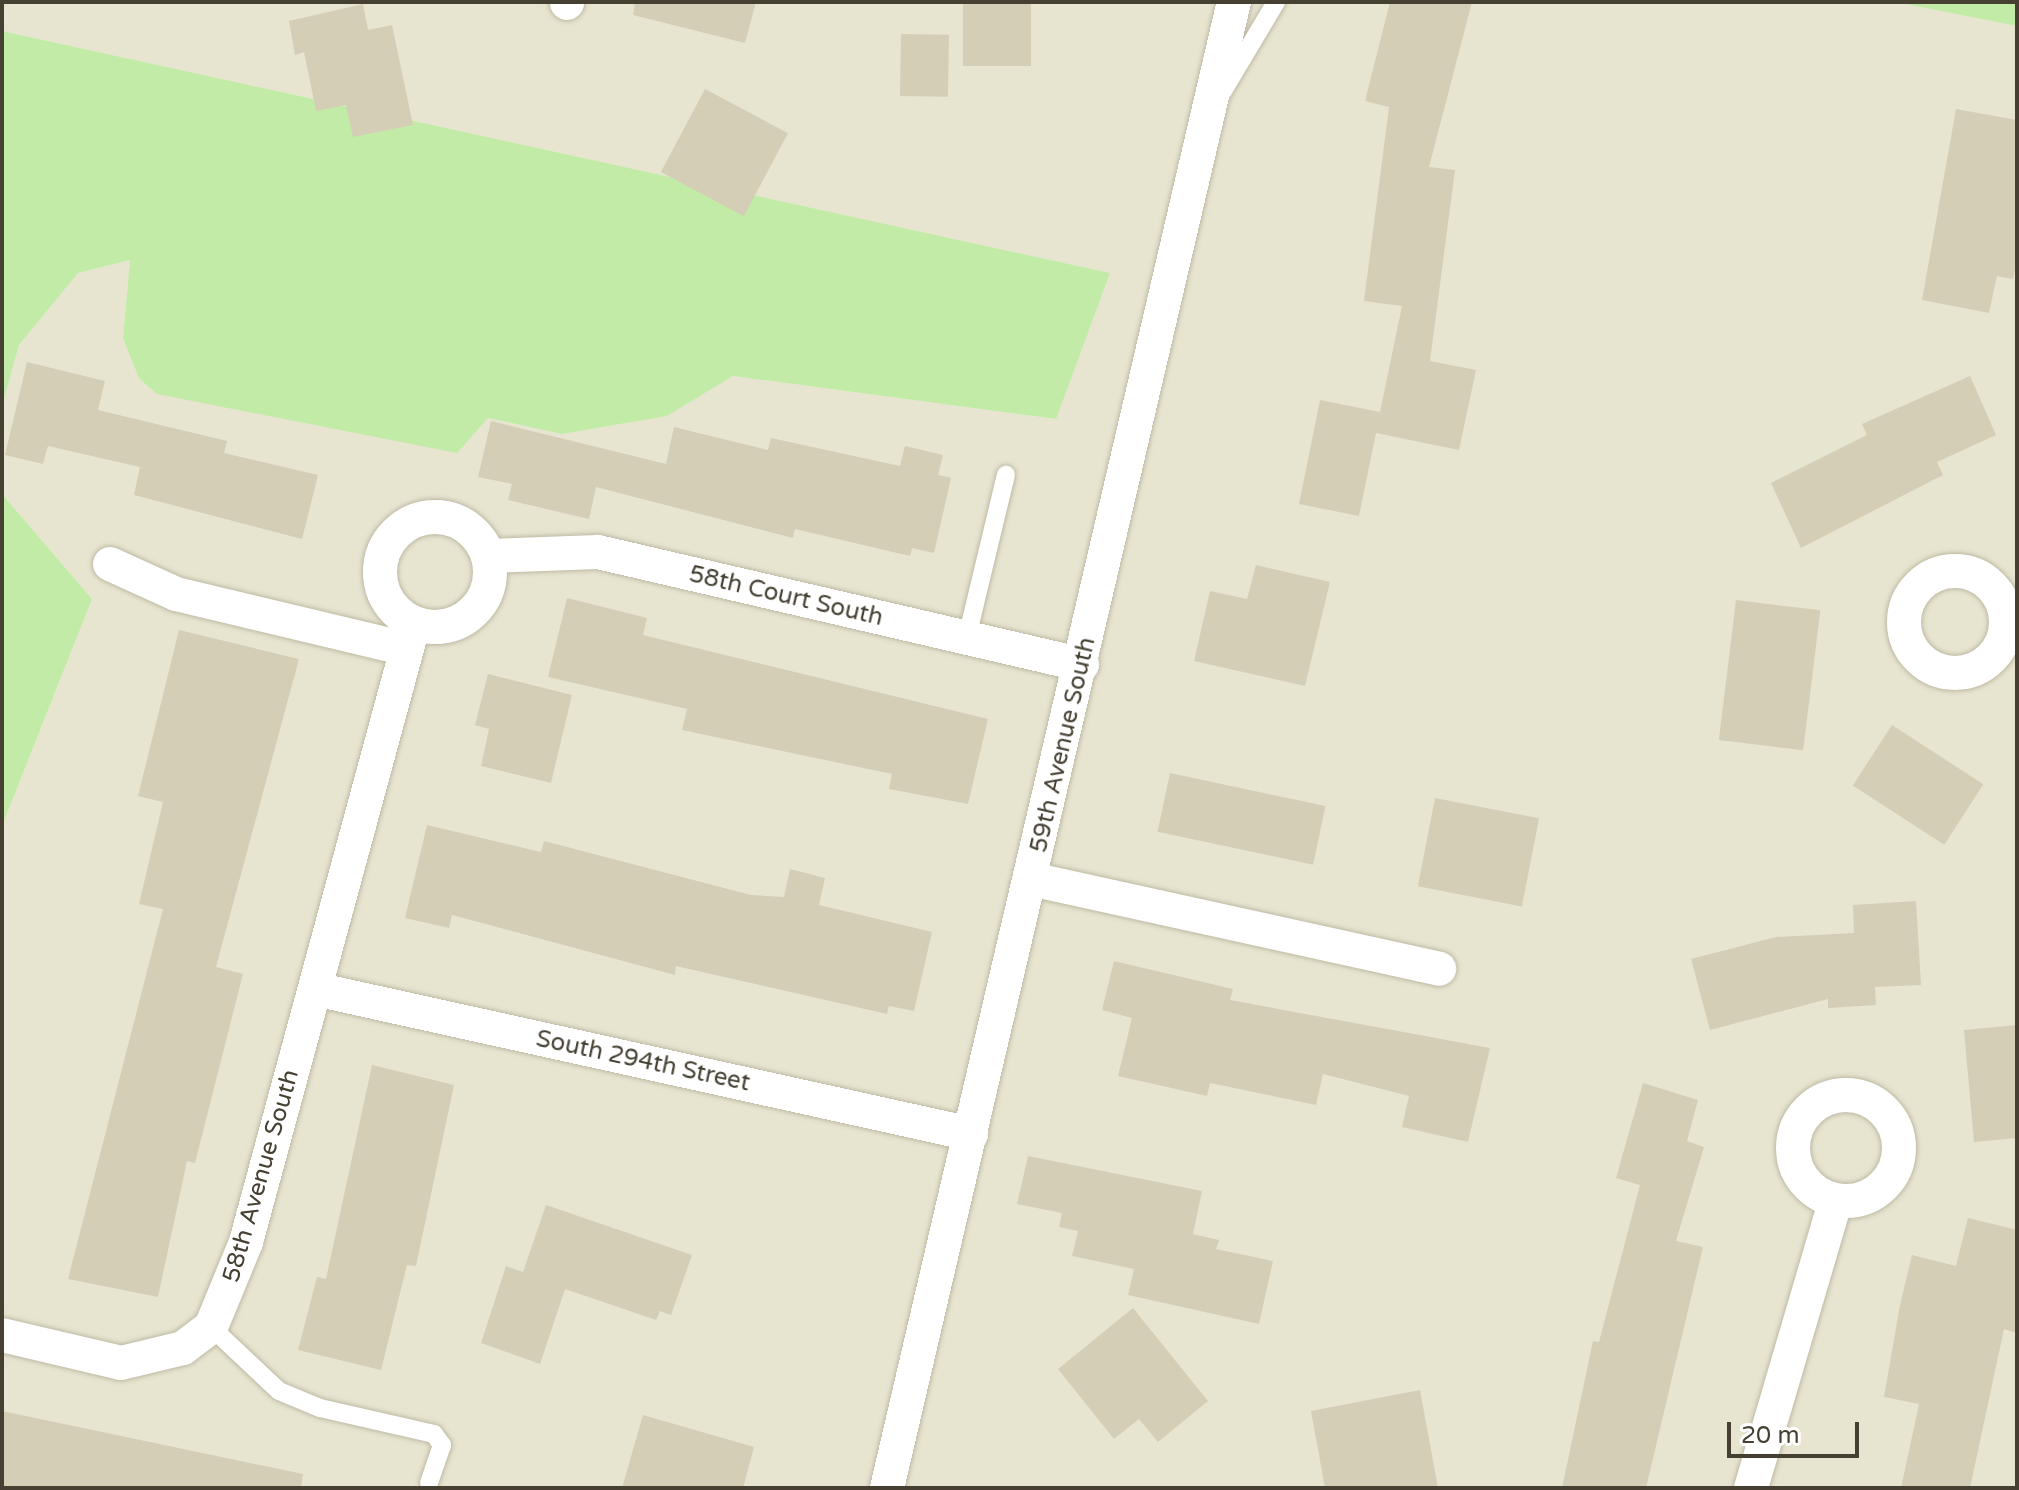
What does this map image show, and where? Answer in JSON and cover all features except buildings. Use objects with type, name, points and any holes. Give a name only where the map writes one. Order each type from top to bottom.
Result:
[{"type":"street","name":"59th Avenue South","points":[[887,1488],[1213,107],[1234,2]]},
{"type":"street","points":[[110,564],[176,594],[410,636],[467,618],[487,590],[488,556],[452,520],[426,519],[399,530],[387,544],[380,581],[410,636],[315,989]]},
{"type":"street","name":"58th Court South","points":[[488,556],[598,552],[1082,665]]},
{"type":"street","points":[[1031,879],[1439,969]]},
{"type":"street","name":"South 294th Street","points":[[315,989],[971,1134]]},
{"type":"street","name":"58th Avenue South","points":[[211,1327],[246,1242],[315,989]]},
{"type":"street","points":[[1751,1488],[1836,1200]]},
{"type":"street","points":[[2,1335],[121,1363],[183,1348],[211,1327]]},
{"type":"lane","points":[[1213,107],[1276,2]]},
{"type":"lane","points":[[967,637],[1006,475]]},
{"type":"lane","points":[[211,1327],[279,1391],[320,1408],[434,1434],[442,1445],[429,1483]]},
{"type":"shaded area","points":[[2,2],[1895,2],[2017,26],[2017,1488],[2,1488],[2,826],[92,599],[2,494],[2,406],[19,345],[78,273],[130,260],[123,338],[562,434],[667,416],[733,376],[1055,419],[1110,273],[2,31]]},
{"type":"green space","points":[[1895,2],[2017,2],[2017,26]]},
{"type":"green space","points":[[2,31],[1110,273],[1056,419],[733,376],[667,416],[562,434],[488,418],[457,453],[157,394],[139,378],[123,338],[130,260],[78,273],[19,345],[2,406]]},
{"type":"green space","points":[[2,494],[92,599],[2,826]]}]
